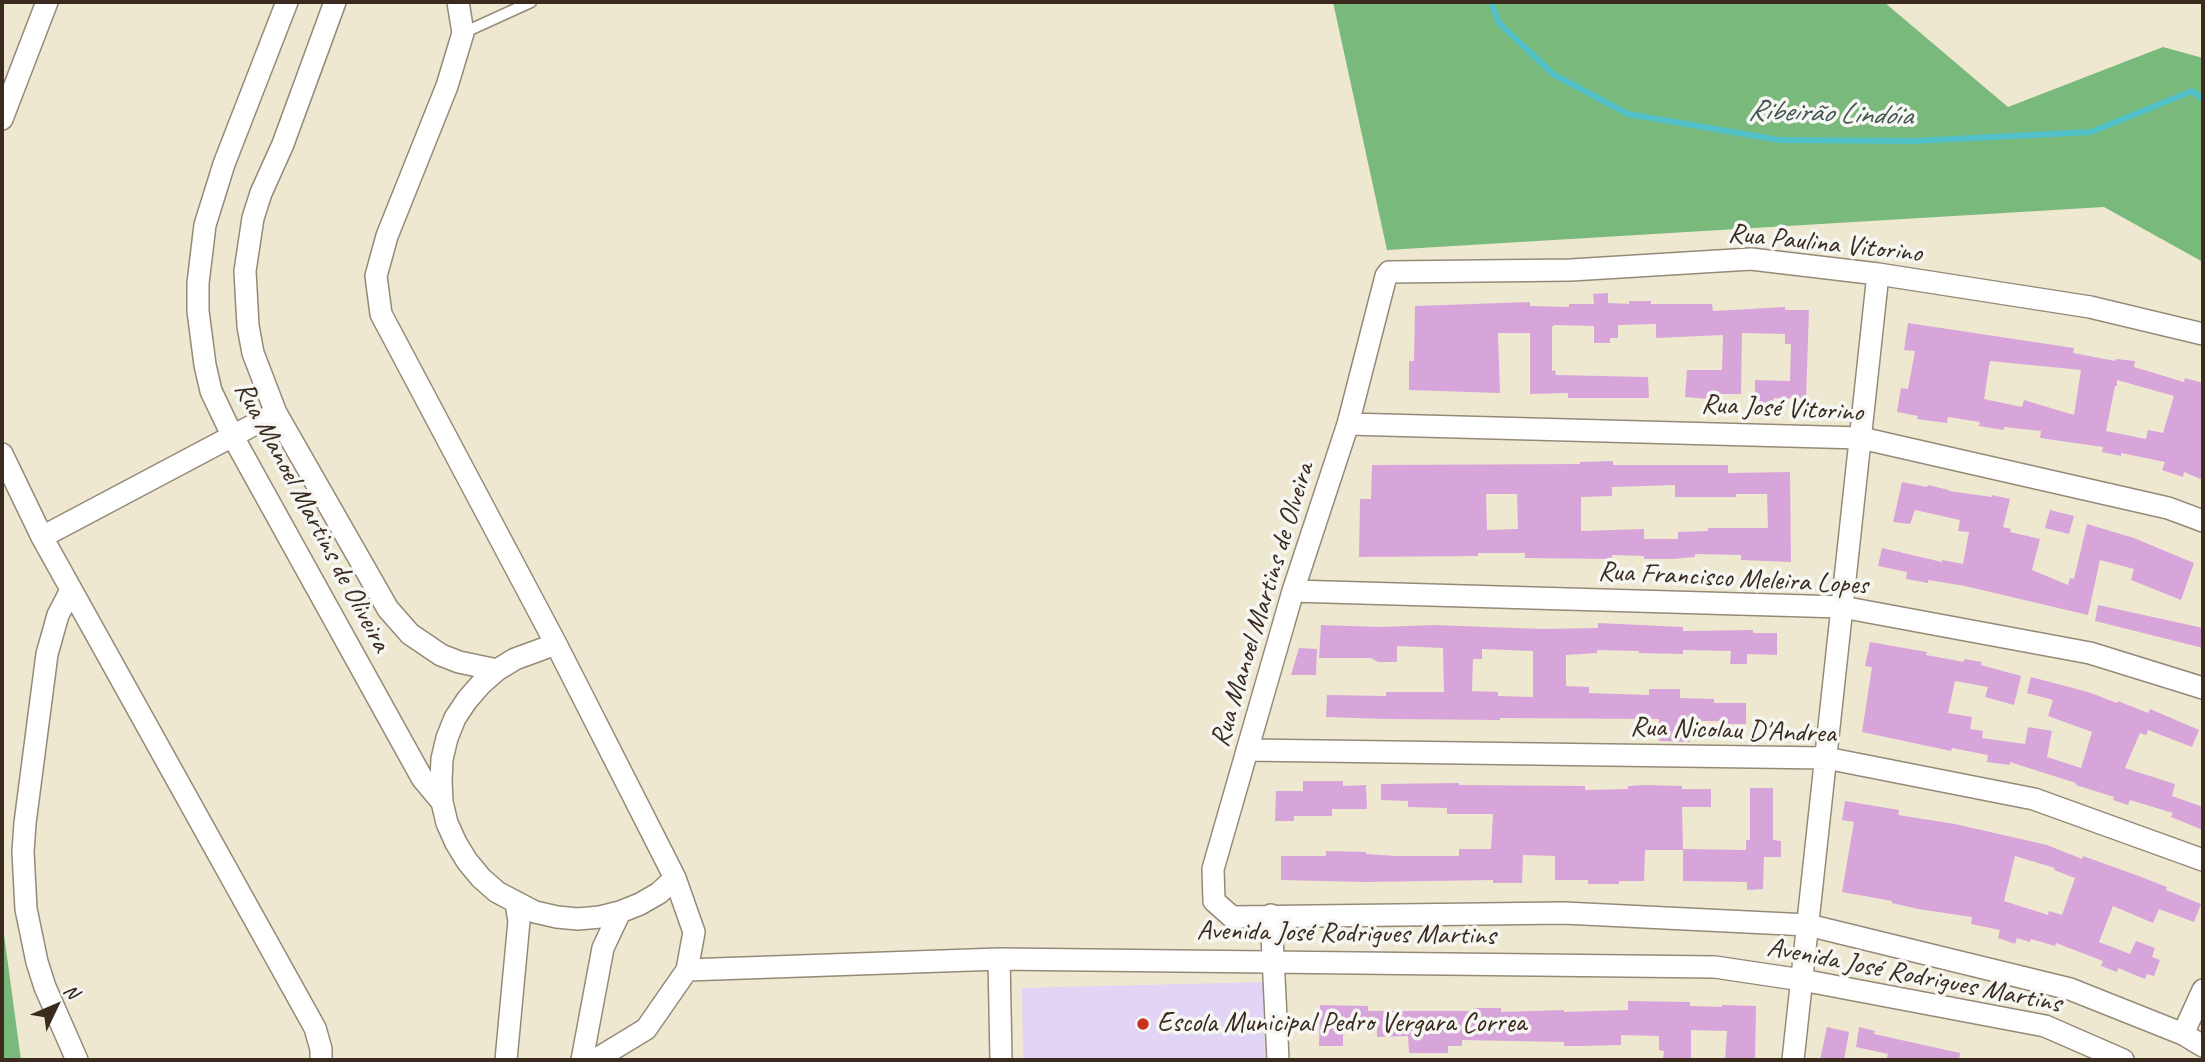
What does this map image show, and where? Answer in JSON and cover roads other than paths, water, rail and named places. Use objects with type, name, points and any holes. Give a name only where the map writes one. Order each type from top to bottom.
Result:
[{"type":"street","points":[[2,118],[47,2]]},
{"type":"street","name":"Rua Manoel Martins de Oliveira","points":[[287,2],[213,194],[205,225],[200,256],[198,311],[205,365],[211,391],[232,435],[422,778],[442,802]]},
{"type":"street","points":[[335,2],[283,144],[261,192],[248,244],[245,271],[248,326],[253,353],[276,413],[378,595],[398,622],[424,645],[441,655],[459,662],[497,670]]},
{"type":"street","points":[[458,2],[463,33],[447,86],[387,236],[376,276],[381,314],[556,644],[675,878],[694,932],[687,970],[646,1029],[595,1060]]},
{"type":"street","name":"Rua Paulina Vitorino","points":[[1396,272],[1571,270],[1751,259],[1878,274],[2090,307],[2203,334]]},
{"type":"street","name":"Rua Manoel Martins de Olveira","points":[[1272,915],[1232,917],[1214,901],[1213,869],[1293,591],[1348,424],[1386,276],[1389,272],[1396,272]]},
{"type":"street","points":[[1793,1060],[1878,274]]},
{"type":"street","points":[[42,537],[276,413]]},
{"type":"street","name":"Rua José Vitorino","points":[[1348,424],[1861,438],[2168,508],[2203,520]]},
{"type":"street","points":[[2,454],[42,537],[314,1028],[321,1049],[321,1060]]},
{"type":"street","points":[[2,498],[25,503]]},
{"type":"street","points":[[71,590],[58,615],[47,654],[24,823],[23,880],[37,962],[77,1060]]},
{"type":"street","name":"Rua Francisco Meleira Lopes","points":[[1293,591],[1842,607],[2090,653],[2203,688]]},
{"type":"street","points":[[556,644],[515,659],[497,670],[481,684],[455,718],[447,738],[440,781],[442,802],[451,833],[467,862],[481,878],[497,892],[536,912],[567,918],[600,917],[640,904],[659,893],[675,878]]},
{"type":"street","name":"Rua Nicolau D'Andrea","points":[[1247,750],[1826,758],[2035,799],[2203,860]]},
{"type":"street","points":[[512,1059],[519,921],[516,903]]},
{"type":"street","points":[[582,1060],[603,948],[620,912]]},
{"type":"street","name":"Avenida José Rodrigues Martins","points":[[1272,915],[1564,913],[1808,925],[2070,989],[2183,1034],[2203,1046]]},
{"type":"street","points":[[1272,915],[1278,1060]]},
{"type":"street","points":[[999,958],[1002,1060]]},
{"type":"street","name":"Avenida José Rodrigues Martins","points":[[687,970],[999,958],[1715,967],[1802,979],[2045,1026],[2123,1060]]},
{"type":"street","points":[[2183,1034],[2203,990]]},
{"type":"lane","points":[[463,33],[531,2]]},
{"type":"waterway","name":"Ribeirão Lindóia","points":[[1491,2],[1499,23],[1553,74],[1628,114],[1779,140],[1914,141],[2091,132],[2192,91],[2203,99]]},
{"type":"place","name":"Escola Municipal Pedro Vergara Correa","points":[[1143,1024]]}]
